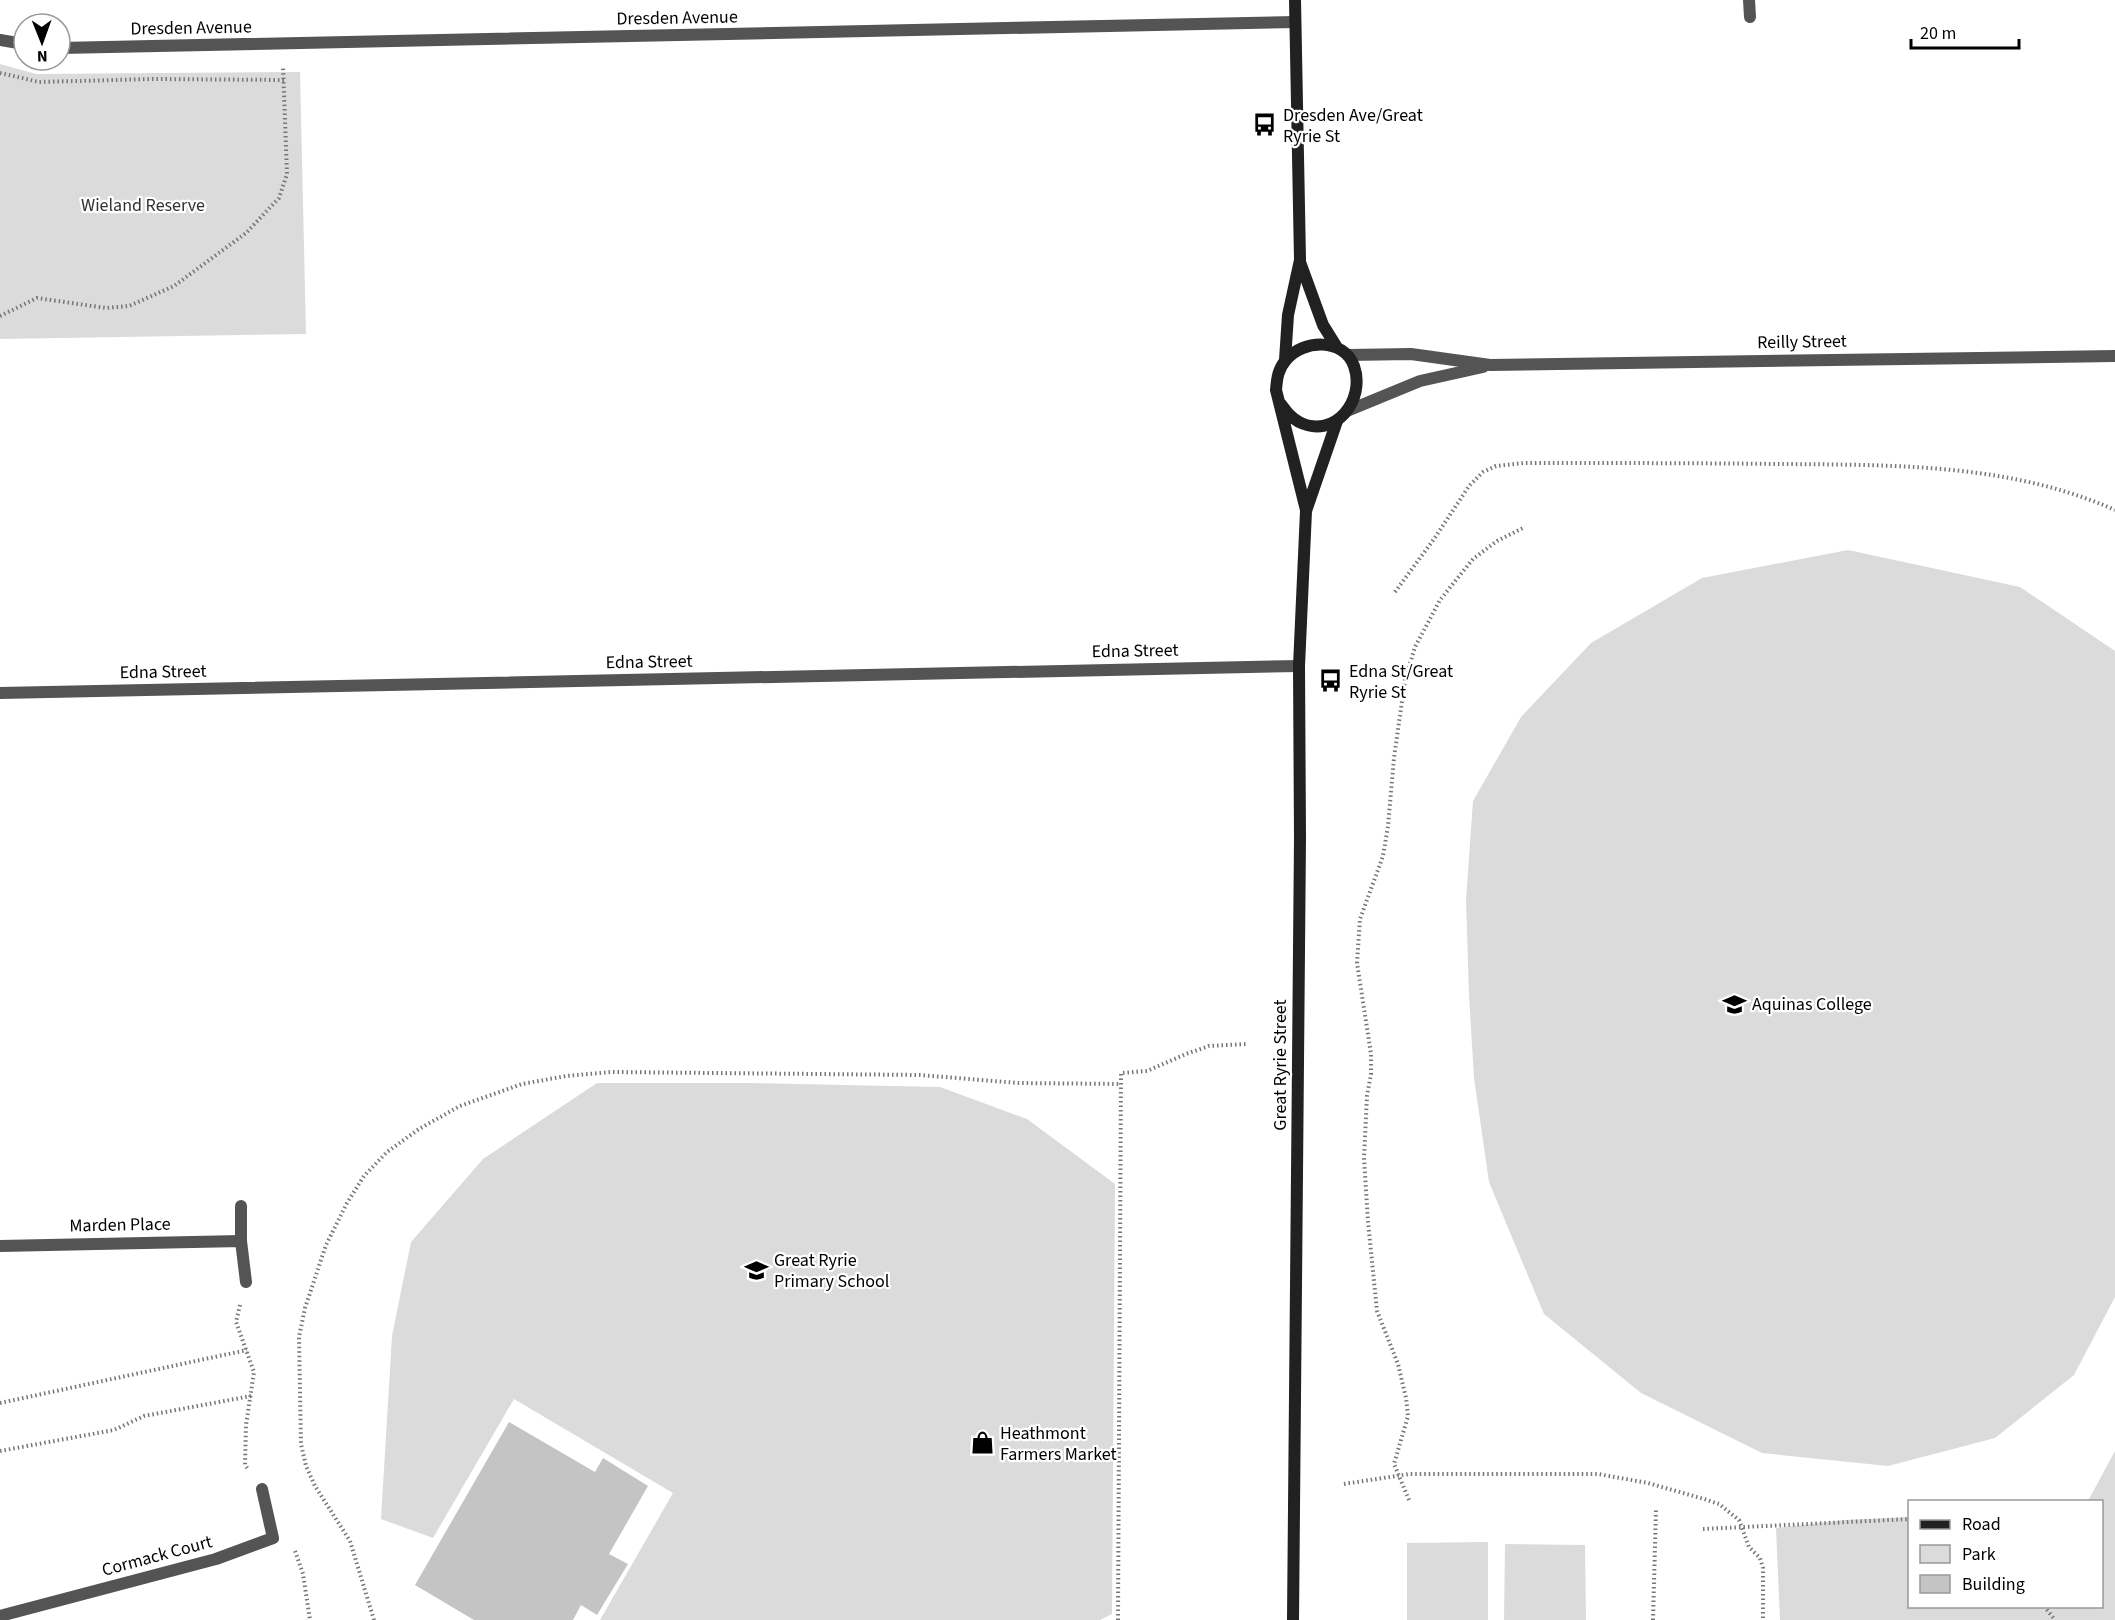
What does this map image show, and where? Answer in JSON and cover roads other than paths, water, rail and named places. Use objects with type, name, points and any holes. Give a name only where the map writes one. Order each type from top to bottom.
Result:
[{"type":"main road","points":[[1285,360],[1288,315],[1300,260],[1295,0]]},
{"type":"main road","points":[[1300,260],[1323,325],[1336,346],[1348,355],[1354,366],[1357,389],[1355,399],[1336,421],[1315,426],[1301,423],[1289,415],[1280,403],[1276,390],[1278,373],[1285,360],[1296,350],[1309,346],[1336,346]]},
{"type":"main road","name":"Great Ryrie Street","points":[[1280,403],[1306,511]]},
{"type":"main road","name":"Great Ryrie Street","points":[[1293,1620],[1300,838],[1299,666],[1306,511],[1336,421]]},
{"type":"street","points":[[1749,0],[1750,17]]},
{"type":"street","name":"Dresden Avenue","points":[[72,48],[1295,22]]},
{"type":"street","name":"Reilly Street","points":[[1348,355],[1411,354],[1490,365],[2115,356]]},
{"type":"street","name":"Reilly Street","points":[[1347,411],[1420,381],[1490,365]]},
{"type":"street","name":"Edna Street","points":[[0,693],[1299,666]]},
{"type":"street","points":[[241,1206],[241,1241],[246,1282]]},
{"type":"street","name":"Marden Place","points":[[0,1246],[241,1241]]},
{"type":"street","name":"Cormack Court","points":[[0,1616],[216,1559],[273,1538],[262,1489]]},
{"type":"place","name":"Dresden Ave/Great Ryrie St","points":[[1265,125]]},
{"type":"place","name":"Edna St/Great Ryrie St","points":[[1331,681]]},
{"type":"place","name":"Aquinas College","points":[[1734,1004]]},
{"type":"place","name":"Great Ryrie Primary School","points":[[756,1270]]},
{"type":"place","name":"Heathmont Farmers Market","points":[[982,1443]]},
{"type":"park label","name":"Wieland Reserve","points":[[143,205]]}]
